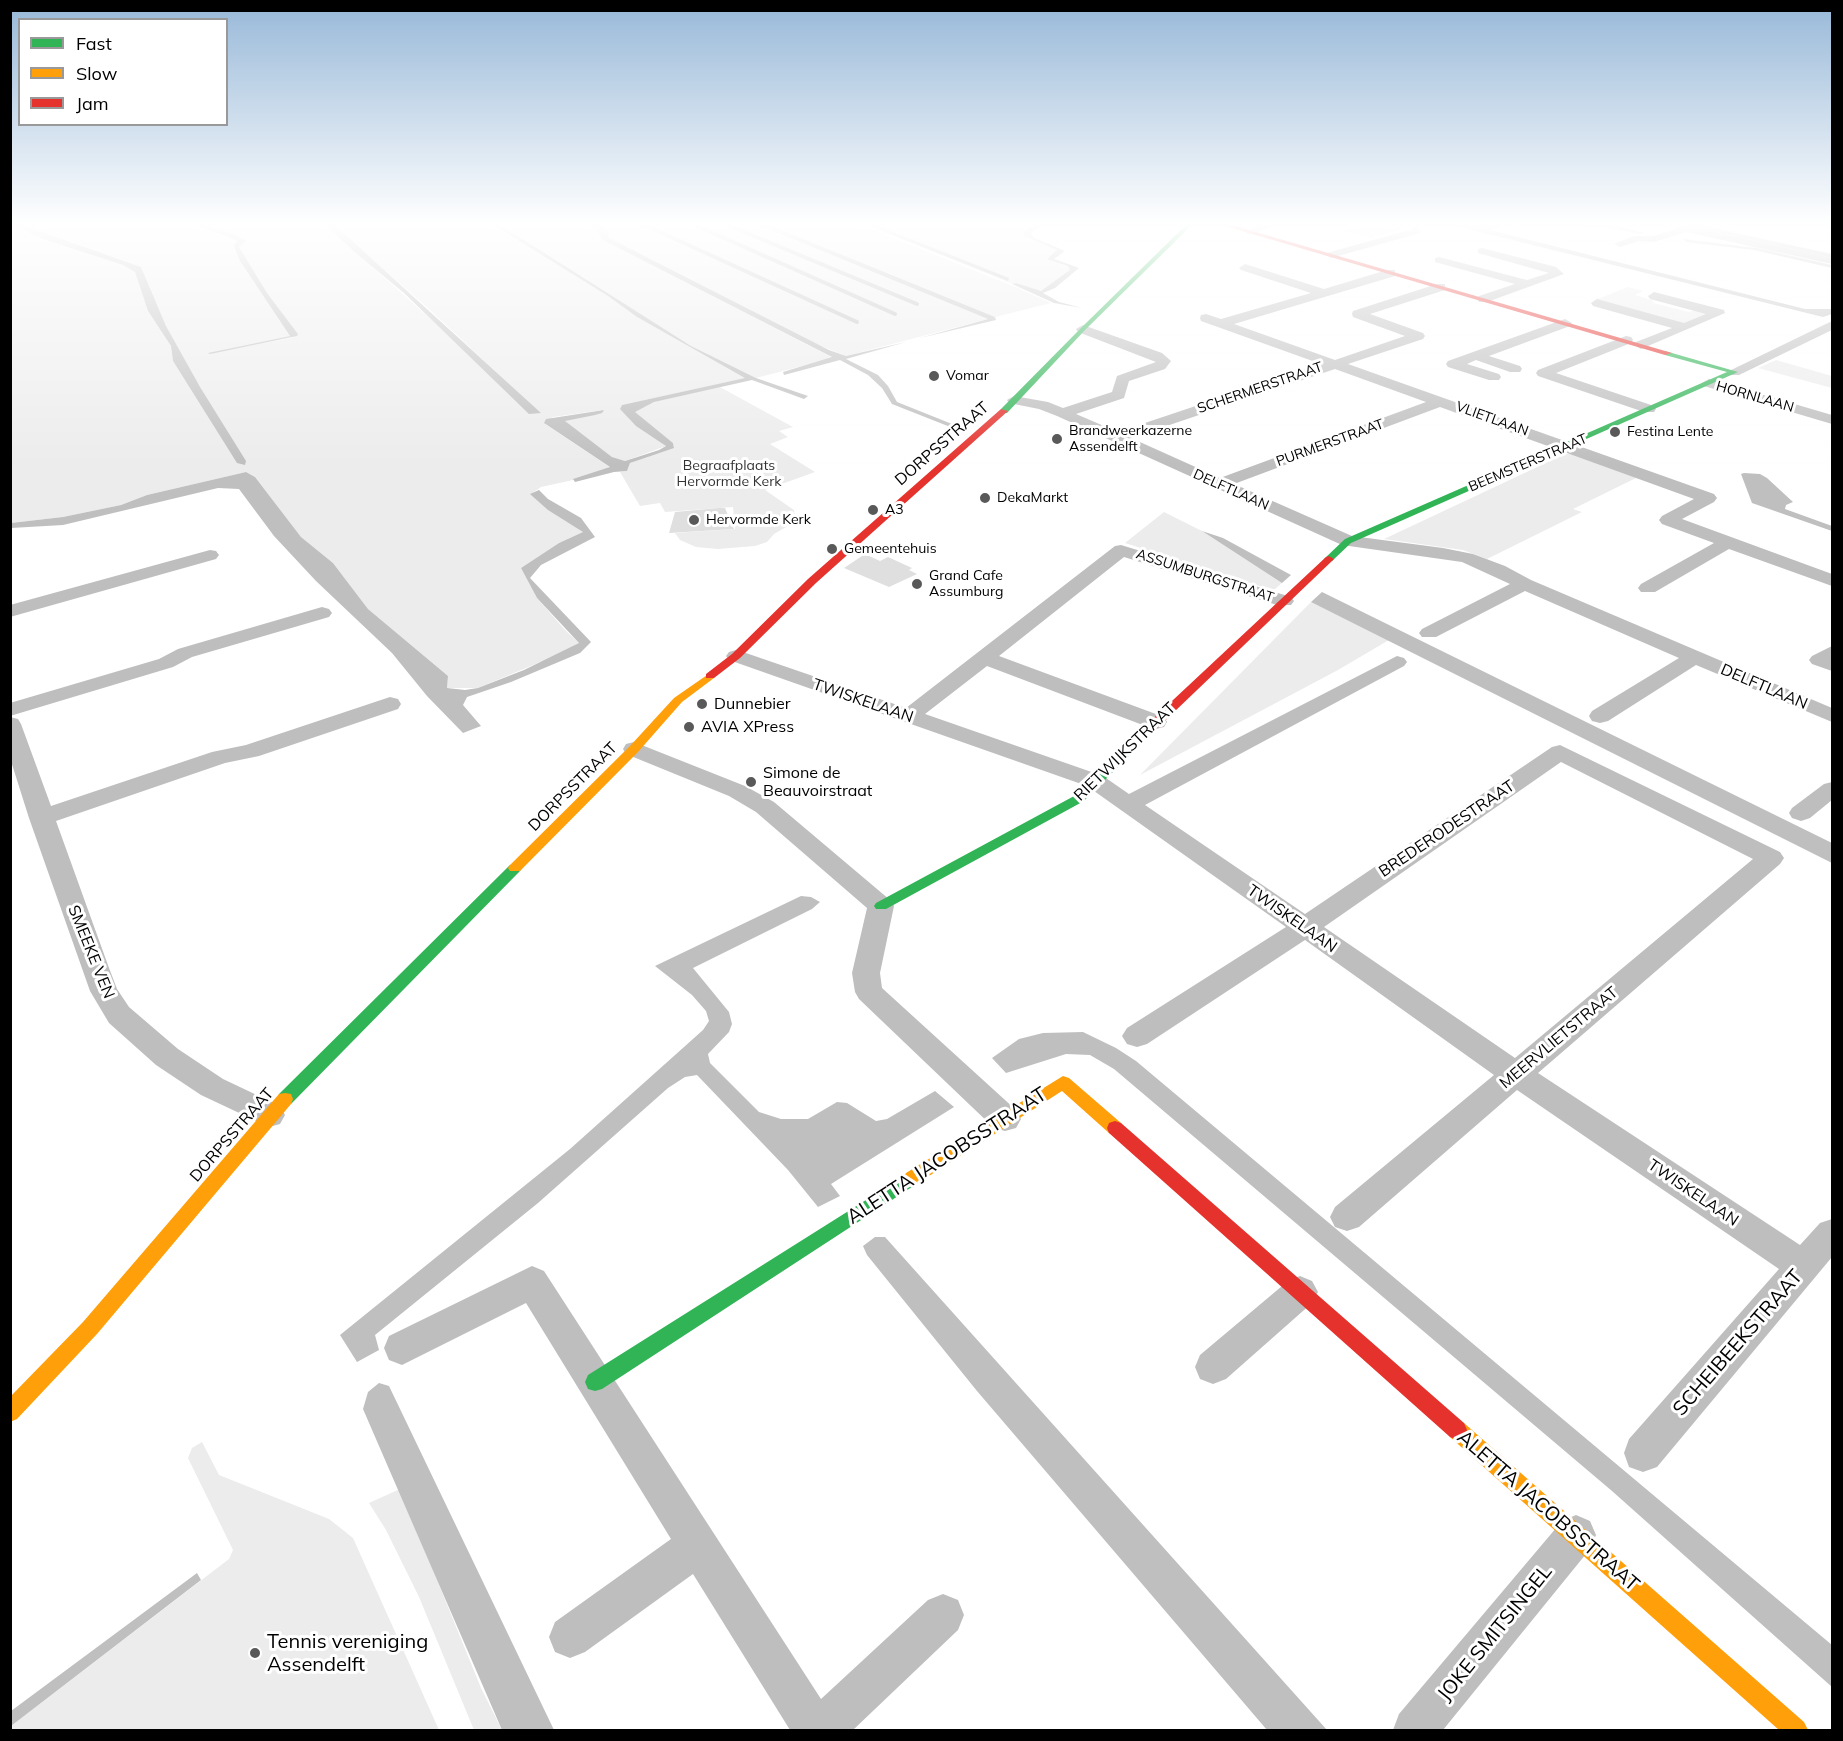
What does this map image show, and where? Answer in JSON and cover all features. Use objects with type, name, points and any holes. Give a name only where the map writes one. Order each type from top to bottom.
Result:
[{"type":"street","name":"DORPSSTRAAT","points":[[10,1412],[90,1328],[269,1115],[634,749],[678,700],[736,656],[812,581],[1014,400],[1110,302]]},
{"type":"street","points":[[1222,323],[1293,302]]},
{"type":"street","name":"SCHERMERSTRAAT","points":[[1118,438],[1418,336],[1358,314],[1394,302]]},
{"type":"street","name":"HORNLAAN","points":[[1495,302],[1734,372]]},
{"type":"street","points":[[1649,409],[1543,373],[1684,327],[1719,313],[1678,302]]},
{"type":"street","points":[[1597,303],[1684,327]]},
{"type":"street","name":"VLIETLAAN","points":[[1206,318],[1708,498],[1668,520],[1833,580]]},
{"type":"street","points":[[1494,377],[1453,364],[1565,323]]},
{"type":"street","points":[[1734,372],[1833,325]]},
{"type":"street","points":[[1062,413],[1119,395],[1122,379],[1160,366],[1164,361],[1157,356],[1083,329]]},
{"type":"street","points":[[1476,356],[1515,369]]},
{"type":"street","name":"HORNLAAN","points":[[1709,383],[1734,372]]},
{"type":"street","name":"HORNLAAN","points":[[1709,383],[1833,420]]},
{"type":"street","name":"BEEMSTERSTRAAT","points":[[1348,541],[1709,383]]},
{"type":"street","name":"DELFTLAAN","points":[[1014,400],[1043,405],[1062,413],[1348,541],[1467,558],[1833,716]]},
{"type":"street","name":"PURMERSTRAAT","points":[[1219,484],[1442,401]]},
{"type":"street","points":[[1284,601],[1348,541]]},
{"type":"street","points":[[1648,588],[1728,542]]},
{"type":"street","name":"ASSUMBURGSTRAAT","points":[[908,717],[1121,550],[1284,601]]},
{"type":"street","points":[[10,611],[210,555]]},
{"type":"street","points":[[1429,633],[1524,584]]},
{"type":"street","name":"RIETWIJKSTRAAT","points":[[881,906],[1080,798],[1156,722],[1284,601]]},
{"type":"street","points":[[10,710],[166,663],[185,653],[322,613]]},
{"type":"street","points":[[1833,652],[1819,660],[1833,665]]},
{"type":"street","name":"TWISKELAAN","points":[[736,656],[1095,781],[1516,1074],[1805,1267]]},
{"type":"street","points":[[983,657],[1156,722]]},
{"type":"street","points":[[1600,716],[1695,657]]},
{"type":"street","points":[[1128,804],[1397,662]]},
{"type":"street","points":[[41,818],[220,757],[251,751],[390,704]]},
{"type":"street","name":"SMEEKE VEN","points":[[10,724],[95,968],[104,991],[119,1015],[167,1057],[203,1081],[269,1115]]},
{"type":"street","points":[[634,749],[737,791],[765,807],[881,906],[866,973],[869,992],[1005,1119]]},
{"type":"street","name":"BREDERODESTRAAT","points":[[1137,1036],[1304,928],[1560,752],[1771,858]]},
{"type":"street","points":[[1801,813],[1833,789]]},
{"type":"street","name":"MEERVLIETSTRAAT","points":[[1347,1217],[1771,858]]},
{"type":"street","name":"ALETTA JACOBSSTRAAT","points":[[596,1382],[1063,1082],[1796,1731]]},
{"type":"street","name":"SCHEIBEEKSTRAAT","points":[[1643,1453],[1833,1233]]},
{"type":"street","points":[[402,1348],[532,1282],[815,1731]]},
{"type":"street","points":[[1213,1367],[1300,1292]]},
{"type":"street","name":"JOKE SMITSINGEL","points":[[1415,1731],[1576,1535]]},
{"type":"street","points":[[570,1637],[698,1545]]},
{"type":"street","points":[[821,1731],[943,1615]]},
{"type":"green space","points":[[10,302],[145,302],[148,311],[171,346],[173,361],[237,462],[156,302],[267,302],[290,336],[209,353],[291,338],[298,334],[274,302],[412,302],[540,413],[421,302],[617,302],[637,317],[746,378],[622,405],[620,409],[666,446],[625,461],[612,457],[564,421],[603,410],[553,417],[545,424],[611,468],[541,487],[531,494],[583,532],[559,543],[521,568],[537,598],[579,643],[562,653],[478,688],[447,688],[448,676],[368,609],[333,563],[301,537],[255,477],[246,472],[147,495],[121,505],[63,517],[11,523]]},
{"type":"green space","points":[[621,302],[724,302],[833,358],[756,378],[691,346]]},
{"type":"green space","points":[[734,302],[947,302],[988,319],[846,356],[814,343]]},
{"type":"green space","points":[[959,302],[1051,303],[995,317]]},
{"type":"green space","points":[[1598,302],[1653,302],[1689,312],[1696,310],[1710,313],[1685,324]]},
{"type":"green space","points":[[1776,360],[1832,376],[1832,388],[1758,368]]},
{"type":"green space","name":"Begraafplaats Hervormde Kerk","points":[[718,386],[793,427],[779,431],[788,437],[770,444],[815,472],[765,490],[794,510],[795,518],[767,542],[755,546],[718,549],[696,547],[680,540],[675,533],[735,529],[733,507],[665,512],[660,503],[640,506],[620,472],[627,471],[630,463],[674,447],[673,443],[634,412],[654,402]]},
{"type":"green space","points":[[1565,454],[1574,454],[1638,477],[1573,509],[1582,512],[1487,559],[1463,550],[1384,539]]},
{"type":"green space","points":[[1164,512],[1202,531],[1282,583],[1275,589],[1269,589],[1125,543]]},
{"type":"green space","points":[[1311,602],[1389,640],[1338,670],[1140,775]]},
{"type":"green space","name":"Tennis vereniging Assendelft","points":[[202,1442],[219,1475],[329,1519],[353,1538],[439,1730],[11,1730],[11,1726],[229,1559],[233,1550],[188,1458],[192,1448]]},
{"type":"green space","points":[[400,1489],[481,1688],[502,1730],[474,1730],[419,1597],[386,1530],[369,1503]]},
{"type":"shaded area","points":[[145,302],[156,302],[166,326],[200,387],[246,461],[245,465],[237,463],[173,361],[171,346],[148,311]]},
{"type":"shaded area","points":[[267,302],[274,302],[298,334],[297,336],[208,353],[290,336]]},
{"type":"shaded area","points":[[414,302],[419,302],[541,413],[529,414]]},
{"type":"shaded area","points":[[617,302],[622,302],[691,346],[756,378],[808,396],[804,399],[752,380],[654,402],[635,412],[673,443],[674,448],[630,463],[627,471],[575,482],[573,479],[610,467],[544,423],[546,419],[604,410],[595,415],[565,421],[612,457],[625,461],[666,446],[636,426],[620,409],[622,405],[745,378],[637,317]]},
{"type":"shaded area","points":[[725,302],[735,302],[829,350],[846,356],[906,342],[846,359],[878,375],[888,386],[897,402],[967,430],[963,432],[892,404],[882,388],[868,375],[840,360],[784,375],[783,372],[832,357]]},
{"type":"shaded area","points":[[947,302],[959,302],[995,317],[996,320],[920,338],[988,319]]},
{"type":"shaded area","points":[[1052,302],[1082,308],[1054,303]]},
{"type":"shaded area","points":[[1764,302],[1778,302],[1805,309],[1832,309],[1832,314],[1823,317]]},
{"type":"shaded area","points":[[246,472],[255,477],[301,537],[333,563],[368,609],[448,676],[447,688],[465,690],[478,688],[524,670],[579,643],[537,598],[521,568],[559,543],[583,532],[548,510],[530,494],[539,490],[548,499],[581,518],[595,537],[541,565],[530,578],[591,642],[580,653],[511,682],[467,697],[463,705],[481,726],[463,733],[427,696],[392,653],[316,581],[274,536],[239,489],[218,488],[63,525],[11,528],[11,523],[63,517],[121,505],[147,495]]},
{"type":"shaded area","points":[[1741,474],[1760,474],[1767,478],[1793,502],[1786,505],[1785,509],[1832,526],[1832,531],[1752,503]]},
{"type":"shaded area","points":[[1202,531],[1223,538],[1291,575],[1282,583]]},
{"type":"shaded area","points":[[1322,592],[1832,843],[1832,863],[1311,602]]},
{"type":"shaded area","points":[[801,896],[811,897],[820,902],[812,909],[693,968],[729,1012],[732,1024],[729,1032],[708,1054],[710,1063],[759,1112],[781,1119],[808,1119],[837,1102],[847,1103],[876,1121],[887,1119],[935,1091],[954,1107],[831,1184],[840,1196],[818,1207],[788,1170],[697,1075],[685,1077],[668,1088],[538,1203],[375,1335],[379,1350],[357,1362],[340,1335],[570,1149],[703,1030],[709,1021],[706,1011],[692,995],[655,966]]},
{"type":"shaded area","points":[[1083,1032],[1116,1048],[1136,1061],[1832,1645],[1832,1687],[1612,1491],[1114,1069],[1090,1055],[1066,1054],[1006,1073],[992,1058],[1019,1039],[1043,1033]]},
{"type":"shaded area","points":[[875,1237],[885,1237],[1327,1730],[1267,1730],[977,1391],[867,1255],[863,1246]]},
{"type":"shaded area","points":[[379,1383],[389,1386],[554,1730],[502,1730],[363,1409],[368,1392]]},
{"type":"shaded area","points":[[197,1573],[201,1580],[11,1726],[11,1711]]},
{"type":"building","name":"Hervormde Kerk","points":[[725,508],[734,529],[669,533],[675,512]]},
{"type":"building","points":[[865,554],[880,561],[888,557],[912,568],[909,570],[917,574],[889,587],[844,568]]},
{"type":"waterway","points":[[814,302],[857,322]]},
{"type":"waterway","points":[[869,302],[895,314]]},
{"type":"waterway","points":[[913,302],[917,304]]},
{"type":"traffic: fast","points":[[1004,411],[1110,302]]},
{"type":"traffic: fast","points":[[1329,559],[1348,541],[1734,372],[1668,353]]},
{"type":"traffic: fast","points":[[881,906],[1080,798],[1146,732]]},
{"type":"traffic: fast","points":[[285,1099],[515,868]]},
{"type":"traffic: fast","points":[[595,1382],[912,1178]]},
{"type":"traffic: slow","points":[[515,868],[634,749],[678,700],[710,676]]},
{"type":"traffic: slow","points":[[912,1178],[1063,1082],[1115,1128]]},
{"type":"traffic: slow","points":[[10,1412],[90,1328],[285,1099]]},
{"type":"traffic: slow","points":[[1457,1430],[1796,1730]]},
{"type":"traffic: jam","points":[[1492,302],[1668,353]]},
{"type":"traffic: jam","points":[[710,676],[736,656],[812,581],[1004,411]]},
{"type":"traffic: jam","points":[[1146,732],[1329,559]]},
{"type":"traffic: jam","points":[[1115,1128],[1457,1430]]},
{"type":"place","name":"Vomar","points":[[934,376]]},
{"type":"place","name":"Festina Lente","points":[[1615,432]]},
{"type":"place","name":"Brandweerkazerne Assendelft","points":[[1057,439]]},
{"type":"place","name":"DekaMarkt","points":[[985,498]]},
{"type":"place","name":"A3","points":[[873,510]]},
{"type":"place","name":"Hervormde Kerk","points":[[694,520]]},
{"type":"place","name":"Gemeentehuis","points":[[832,549]]},
{"type":"place","name":"Grand Cafe Assumburg","points":[[917,584]]},
{"type":"place","name":"Dunnebier","points":[[702,704]]},
{"type":"place","name":"AVIA XPress","points":[[689,727]]},
{"type":"place","name":"Simone de Beauvoirstraat","points":[[751,782]]},
{"type":"place","name":"Tennis vereniging Assendelft","points":[[255,1653]]}]
